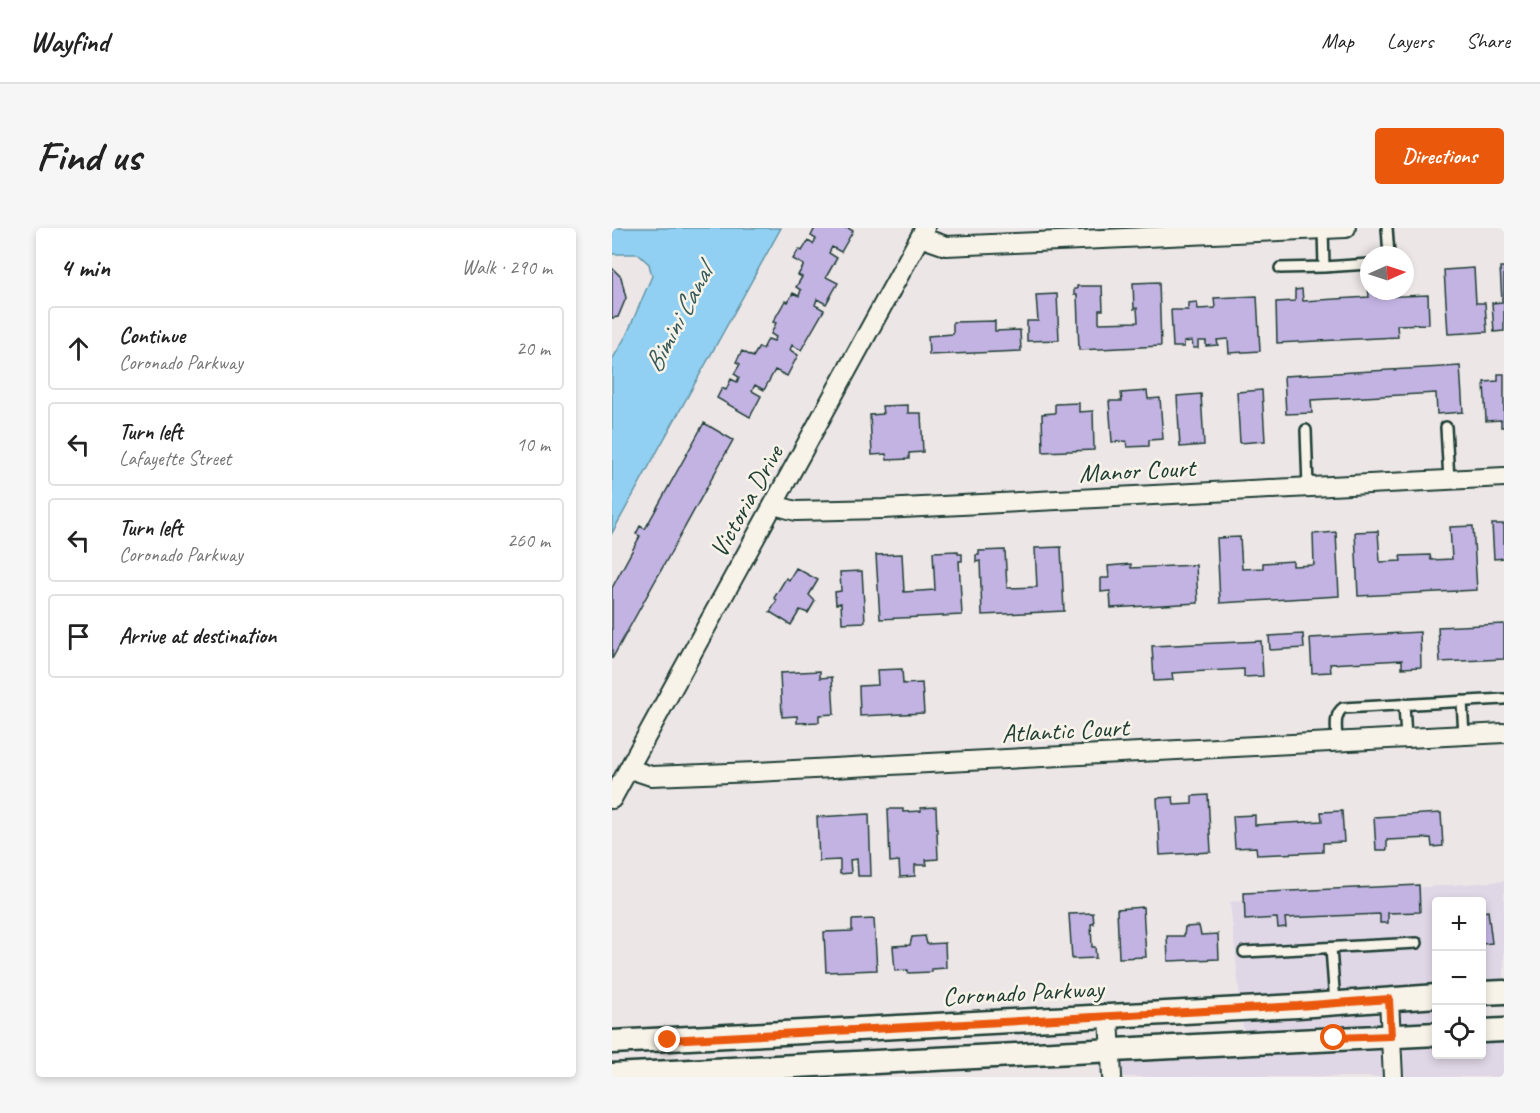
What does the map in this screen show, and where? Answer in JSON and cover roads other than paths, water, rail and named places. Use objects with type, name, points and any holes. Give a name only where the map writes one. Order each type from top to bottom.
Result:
[{"type":"street","points":[[922,232],[946,246],[1346,228]]},
{"type":"street","name":"Victoria Drive","points":[[612,800],[686,660],[774,505],[922,232]]},
{"type":"street","name":"Manor Court","points":[[774,505],[796,512],[1504,477]]},
{"type":"street","name":"Atlantic Court","points":[[630,769],[651,776],[744,773],[1504,733]]},
{"type":"street","points":[[1486,993],[1504,992]]},
{"type":"street","name":"Coronado Parkway","points":[[612,1042],[1335,1004],[1432,996]]},
{"type":"street","points":[[1389,999],[1393,1077]]},
{"type":"street","points":[[1109,1016],[1112,1077]]},
{"type":"street","points":[[1486,1031],[1504,1030]]},
{"type":"street","points":[[612,1075],[1432,1034]]},
{"type":"lane","points":[[1387,228],[1388,246]]},
{"type":"lane","points":[[1323,229],[1324,267]]},
{"type":"lane","points":[[1280,268],[1360,265]]},
{"type":"lane","points":[[1446,427],[1449,480]]},
{"type":"lane","points":[[1306,430],[1308,487]]},
{"type":"lane","points":[[1337,742],[1337,716],[1338,711],[1343,708],[1504,699]]},
{"type":"lane","points":[[1462,701],[1464,735]]},
{"type":"lane","points":[[1404,704],[1406,738]]},
{"type":"lane","points":[[1244,952],[1417,943]]},
{"type":"lane","points":[[1331,948],[1335,1004]]},
{"type":"water","name":"Bimini Canal","points":[[612,228],[781,228],[612,533],[612,360],[627,334],[652,276],[649,264],[638,254],[612,254]]}]
